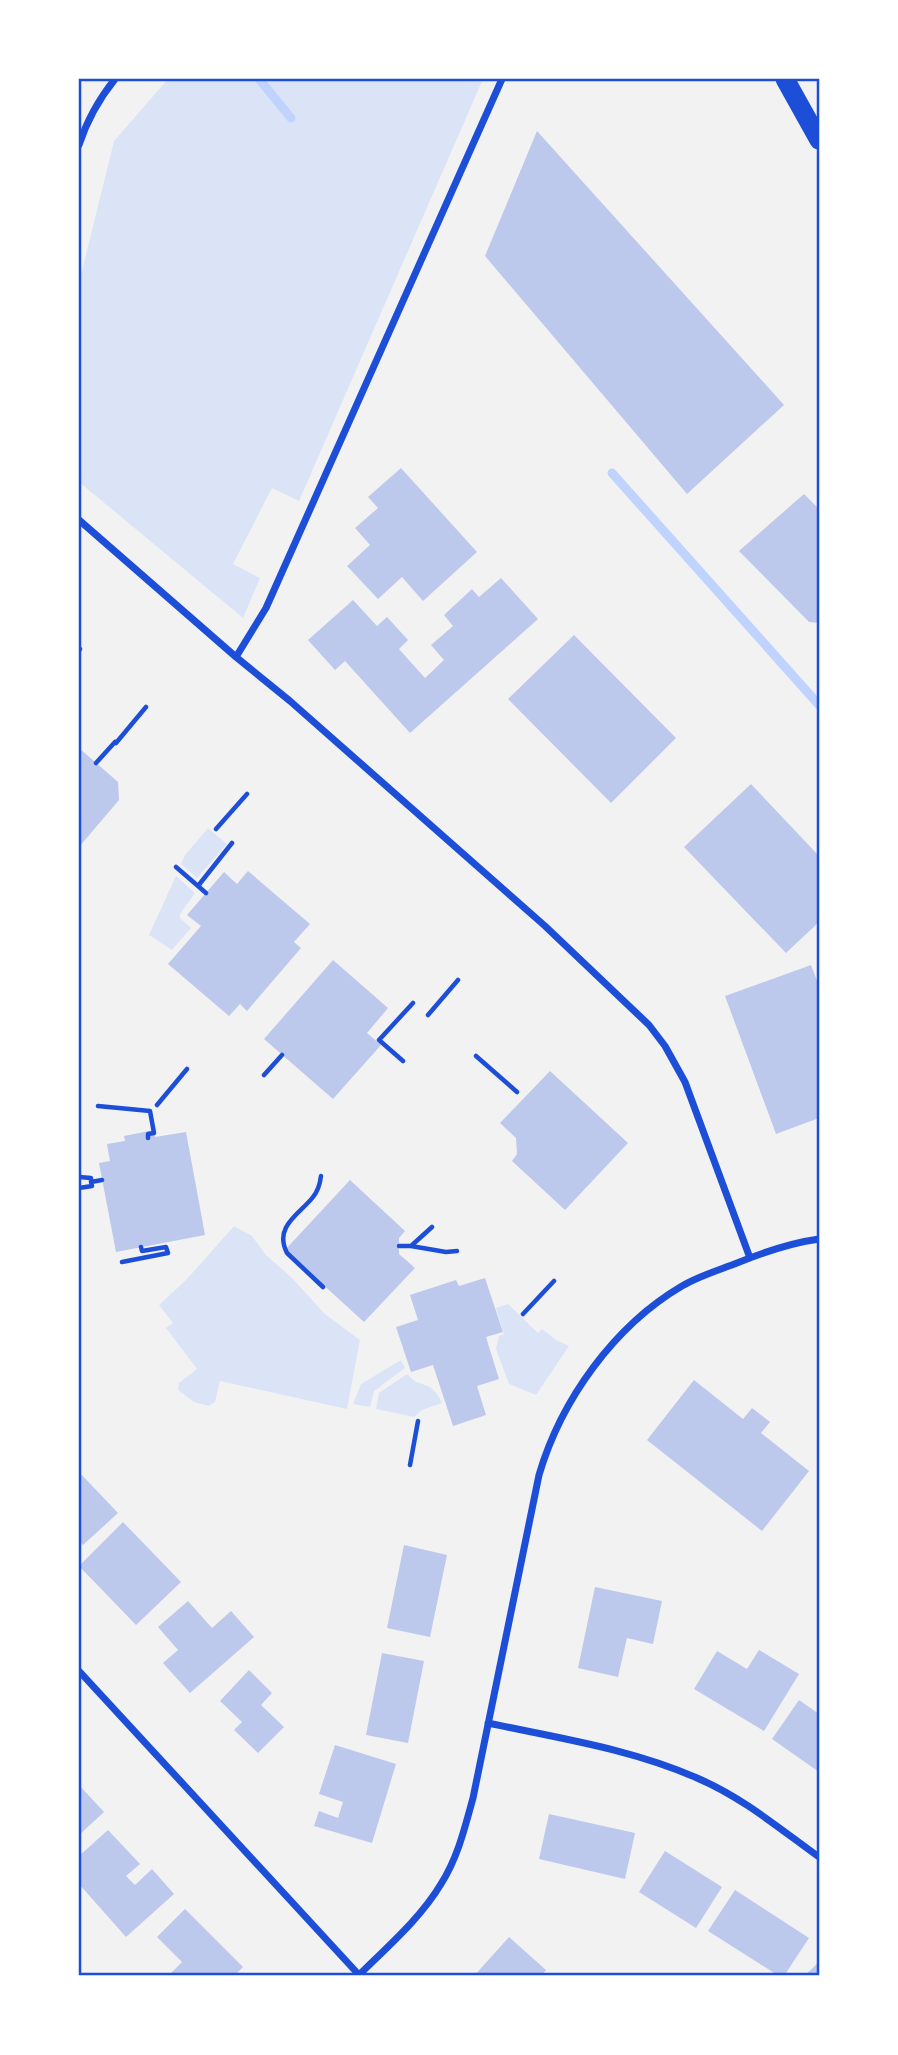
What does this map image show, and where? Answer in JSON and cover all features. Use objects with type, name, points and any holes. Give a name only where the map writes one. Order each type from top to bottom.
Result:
[{"type":"highway","points":[[785,79],[819,141]]},
{"type":"street","points":[[79,145],[100,99],[115,79]]},
{"type":"street","points":[[236,657],[266,608],[502,79]]},
{"type":"street","points":[[79,520],[290,701],[545,926],[649,1025],[685,1082],[750,1258]]},
{"type":"street","points":[[79,1671],[359,1976],[410,1924],[443,1882],[460,1844],[473,1798],[539,1475],[555,1432],[577,1393],[630,1324],[653,1306],[695,1280],[792,1244],[819,1239]]},
{"type":"street","points":[[488,1723],[648,1759],[698,1778],[739,1800],[819,1857]]},
{"type":"path","points":[[96,763],[146,707]]},
{"type":"path","points":[[216,829],[247,794]]},
{"type":"path","points":[[198,886],[232,843]]},
{"type":"path","points":[[176,867],[206,893]]},
{"type":"path","points":[[428,1015],[458,980]]},
{"type":"path","points":[[403,1060],[379,1040],[413,1003]]},
{"type":"path","points":[[264,1075],[282,1055]]},
{"type":"path","points":[[476,1056],[517,1091]]},
{"type":"path","points":[[150,1111],[187,1069]]},
{"type":"path","points":[[98,1106],[150,1111]]},
{"type":"path","points":[[149,1138],[148,1134],[154,1133],[150,1111]]},
{"type":"path","points":[[321,1176],[313,1197],[290,1221],[284,1246],[287,1253],[323,1287]]},
{"type":"path","points":[[79,1177],[91,1178],[92,1186],[79,1188]]},
{"type":"path","points":[[91,1182],[102,1180]]},
{"type":"path","points":[[411,1246],[432,1227]]},
{"type":"path","points":[[399,1246],[457,1251]]},
{"type":"path","points":[[122,1262],[167,1253],[166,1247],[142,1251],[141,1247]]},
{"type":"path","points":[[523,1314],[554,1281]]},
{"type":"path","points":[[410,1465],[418,1421]]},
{"type":"shaded area","points":[[168,79],[483,79],[299,501],[272,488],[233,564],[260,578],[243,618],[79,482],[79,283],[114,141]]},
{"type":"shaded area","points":[[208,828],[227,844],[197,878],[181,864],[185,855]]},
{"type":"shaded area","points":[[176,876],[195,893],[180,914],[180,918],[191,928],[172,950],[149,935]]},
{"type":"shaded area","points":[[234,1226],[252,1236],[266,1255],[291,1277],[325,1314],[360,1340],[347,1409],[220,1381],[215,1402],[209,1406],[194,1402],[178,1390],[179,1383],[197,1369],[166,1328],[173,1323],[159,1305],[187,1279]]},
{"type":"shaded area","points":[[508,1304],[538,1333],[542,1329],[569,1346],[536,1395],[509,1384],[496,1349],[499,1336],[504,1334],[496,1308]]},
{"type":"shaded area","points":[[401,1360],[405,1368],[374,1391],[370,1407],[353,1404],[361,1384]]},
{"type":"shaded area","points":[[407,1374],[416,1382],[434,1390],[442,1403],[422,1410],[414,1417],[376,1409],[379,1393]]},
{"type":"building","points":[[537,131],[784,405],[687,494],[485,256]]},
{"type":"building","points":[[401,468],[477,552],[423,601],[402,577],[378,599],[347,566],[370,545],[355,528],[378,508],[368,497]]},
{"type":"building","points":[[804,494],[819,509],[819,623],[809,622],[739,551]]},
{"type":"building","points":[[501,578],[538,619],[410,733],[345,661],[335,670],[308,640],[353,600],[377,626],[387,617],[408,640],[399,649],[425,678],[444,660],[431,645],[453,626],[444,615],[472,589],[479,597]]},
{"type":"building","points":[[574,635],[676,738],[611,803],[508,699]]},
{"type":"building","points":[[79,748],[118,782],[119,800],[79,847]]},
{"type":"building","points":[[751,784],[819,856],[819,922],[786,953],[684,847]]},
{"type":"building","points":[[248,871],[310,924],[294,942],[301,948],[247,1011],[240,1004],[229,1016],[168,964],[201,926],[187,915],[224,872],[237,884]]},
{"type":"building","points":[[333,960],[388,1008],[367,1033],[381,1045],[333,1099],[264,1039]]},
{"type":"building","points":[[811,965],[819,986],[819,1118],[776,1134],[725,996]]},
{"type":"building","points":[[550,1071],[628,1143],[565,1210],[512,1161],[517,1154],[516,1138],[500,1123]]},
{"type":"building","points":[[154,1130],[155,1137],[186,1132],[205,1235],[116,1252],[99,1163],[110,1161],[107,1144],[125,1141],[124,1136]]},
{"type":"building","points":[[350,1180],[405,1231],[399,1238],[399,1254],[415,1268],[364,1322],[285,1250]]},
{"type":"building","points":[[485,1278],[503,1332],[486,1337],[499,1379],[477,1386],[486,1415],[453,1426],[433,1365],[411,1372],[396,1327],[418,1320],[410,1295],[456,1280],[459,1286]]},
{"type":"building","points":[[694,1380],[743,1419],[752,1408],[770,1422],[761,1433],[809,1471],[762,1531],[647,1440]]},
{"type":"building","points":[[79,1472],[118,1513],[83,1545],[79,1541]]},
{"type":"building","points":[[123,1522],[181,1582],[136,1625],[79,1566]]},
{"type":"building","points":[[404,1545],[447,1555],[430,1637],[387,1628]]},
{"type":"building","points":[[595,1587],[662,1601],[653,1644],[627,1638],[618,1677],[578,1668]]},
{"type":"building","points":[[188,1601],[212,1628],[231,1611],[254,1637],[190,1693],[163,1663],[178,1650],[158,1627]]},
{"type":"building","points":[[759,1650],[799,1674],[764,1731],[694,1689],[717,1651],[747,1669]]},
{"type":"building","points":[[382,1653],[424,1661],[408,1743],[366,1735]]},
{"type":"building","points":[[249,1670],[272,1693],[261,1705],[284,1727],[258,1753],[234,1730],[242,1722],[220,1701]]},
{"type":"building","points":[[799,1700],[819,1714],[819,1772],[772,1739]]},
{"type":"building","points":[[335,1745],[396,1764],[372,1843],[314,1826],[319,1811],[338,1818],[343,1802],[319,1794]]},
{"type":"building","points":[[79,1785],[104,1812],[79,1835]]},
{"type":"building","points":[[549,1814],[635,1833],[625,1879],[539,1859]]},
{"type":"building","points":[[108,1830],[140,1864],[126,1876],[135,1885],[152,1869],[174,1894],[126,1937],[79,1884],[79,1856]]},
{"type":"building","points":[[665,1851],[722,1887],[696,1928],[639,1892]]},
{"type":"building","points":[[735,1890],[809,1938],[784,1976],[779,1976],[708,1931]]},
{"type":"building","points":[[185,1909],[243,1967],[234,1976],[168,1976],[182,1962],[157,1937]]},
{"type":"building","points":[[509,1937],[546,1970],[541,1976],[474,1976]]},
{"type":"building","points":[[819,1962],[819,1976],[804,1976]]},
{"type":"waterway","points":[[259,79],[291,118]]},
{"type":"waterway","points":[[612,473],[819,705]]}]
